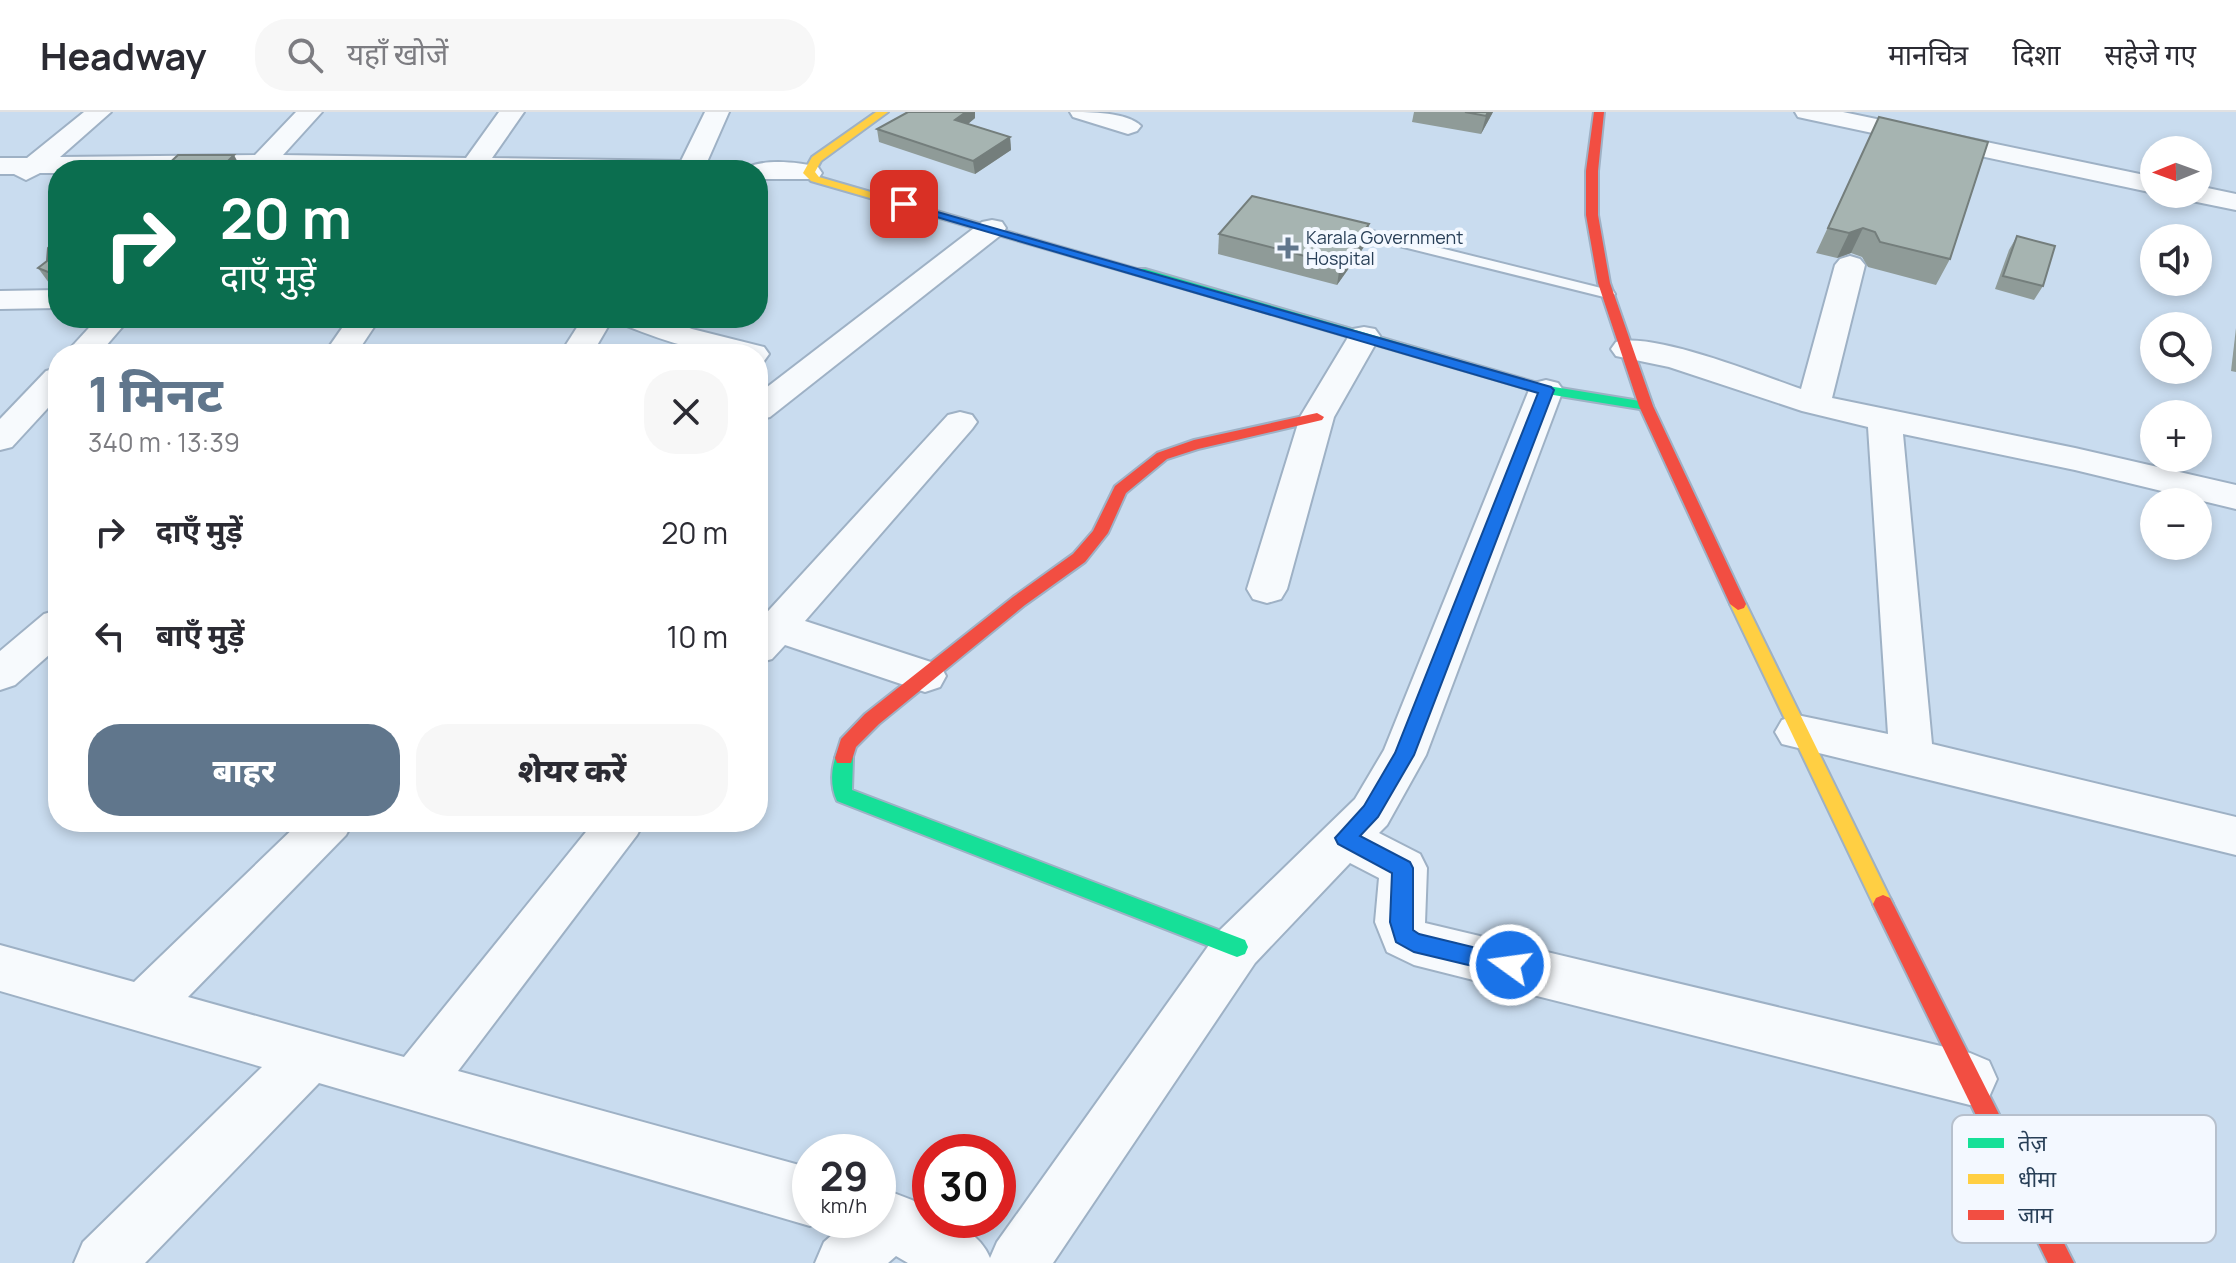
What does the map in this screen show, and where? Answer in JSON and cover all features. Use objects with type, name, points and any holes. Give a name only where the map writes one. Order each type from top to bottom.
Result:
[{"type":"street","points":[[0,193],[99,112]]},
{"type":"street","points":[[265,160],[310,112]]},
{"type":"street","points":[[478,160],[512,112]]},
{"type":"street","points":[[686,160],[717,112]]},
{"type":"street","points":[[809,173],[816,159],[883,112]]},
{"type":"street","points":[[1082,112],[1128,126]]},
{"type":"street","points":[[1599,112],[1592,171],[1592,215],[1608,294],[1646,406],[1797,732],[1988,1115]]},
{"type":"street","points":[[1807,112],[2140,182]]},
{"type":"street","points":[[0,166],[48,166]]},
{"type":"street","points":[[768,171],[809,173],[815,179],[1546,390],[1646,406]]},
{"type":"street","points":[[2212,197],[2236,202]]},
{"type":"street","points":[[768,402],[992,228]]},
{"type":"street","points":[[1814,404],[1850,265]]},
{"type":"street","points":[[8,300],[48,270]]},
{"type":"street","points":[[8,300],[48,299]]},
{"type":"street","points":[[90,344],[106,328]]},
{"type":"street","points":[[661,328],[712,344]]},
{"type":"street","points":[[1267,589],[1317,417],[1364,336]]},
{"type":"street","points":[[1627,349],[1676,359],[1814,404],[2075,459],[2236,497]]},
{"type":"street","points":[[768,358],[810,368]]},
{"type":"street","points":[[0,439],[48,389]]},
{"type":"street","points":[[1018,1263],[1237,947],[1371,812],[1404,755],[1546,390]]},
{"type":"street","points":[[1237,947],[844,795],[842,765],[848,744],[872,719],[1019,601],[1079,558],[1100,533],[1120,490],[1162,456],[1194,445],[1317,417]]},
{"type":"street","points":[[1885,420],[1911,756]]},
{"type":"street","points":[[925,676],[768,637],[960,422]]},
{"type":"street","points":[[0,674],[48,633]]},
{"type":"street","points":[[1797,732],[1911,756],[2236,836]]},
{"type":"street","points":[[143,1008],[320,832]]},
{"type":"street","points":[[415,1085],[613,832]]},
{"type":"street","points":[[1345,838],[1403,868],[1400,922],[1404,936],[1414,943],[1970,1079]]},
{"type":"street","points":[[0,968],[792,1192]]},
{"type":"street","points":[[104,1263],[311,1055]]},
{"type":"street","points":[[896,1224],[963,1263]]},
{"type":"street","points":[[845,1263],[867,1238]]},
{"type":"street","points":[[2051,1243],[2061,1263]]},
{"type":"lane","points":[[1338,227],[1608,294]]},
{"type":"building","points":[[908,112],[966,112],[955,120],[1010,137],[973,161],[877,129]]},
{"type":"building","points":[[1465,112],[1488,112],[1486,116]]},
{"type":"building","points":[[1879,117],[1988,142],[1950,259],[1880,242],[1875,232],[1863,228],[1849,233],[1828,228]]},
{"type":"building","points":[[178,155],[234,155],[229,160],[173,160]]},
{"type":"building","points":[[1252,196],[1369,224],[1340,265],[1219,234]]},
{"type":"building","points":[[2017,236],[2055,246],[2043,286],[2003,276]]},
{"type":"building","points":[[48,248],[48,272],[38,268],[47,261]]},
{"type":"traffic: fast","points":[[1141,272],[1546,390],[1646,406]]},
{"type":"traffic: fast","points":[[844,758],[841,784],[844,795],[1237,947]]},
{"type":"traffic: slow","points":[[883,112],[816,159],[809,173],[815,179],[1141,272]]},
{"type":"traffic: slow","points":[[1738,604],[1883,904]]},
{"type":"traffic: jam","points":[[1599,112],[1592,171],[1592,215],[1604,283],[1646,406],[1738,604]]},
{"type":"traffic: jam","points":[[844,758],[848,744],[872,719],[1019,601],[1079,558],[1100,533],[1120,490],[1162,456],[1194,445],[1317,417]]},
{"type":"traffic: jam","points":[[1883,904],[1988,1115]]},
{"type":"traffic: jam","points":[[2051,1243],[2061,1263]]},
{"type":"place","name":"Karala Government Hospital","points":[[1288,248]]},
{"type":"route","points":[[904,204],[1546,390],[1404,755],[1371,812],[1345,838],[1403,868],[1405,876],[1400,922],[1404,936],[1414,943],[1510,965]]}]
